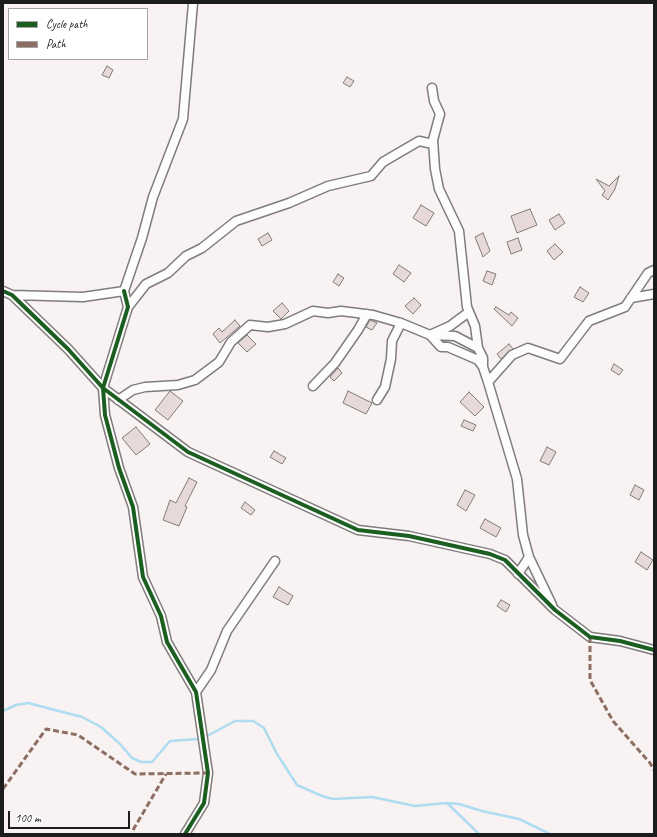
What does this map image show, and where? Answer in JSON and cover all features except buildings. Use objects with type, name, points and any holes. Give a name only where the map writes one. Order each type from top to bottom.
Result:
[{"type":"street","points":[[128,307],[124,291],[142,238],[153,197],[183,118],[193,3]]},
{"type":"street","points":[[432,88],[434,101],[440,114],[433,144],[435,169],[439,189],[459,231],[461,260],[469,312],[475,326],[478,348],[484,358],[483,367]]},
{"type":"street","points":[[185,834],[204,803],[208,773],[196,692],[167,642],[161,616],[143,577],[133,507],[118,468],[105,415],[103,388],[128,307],[137,293],[146,284],[168,273],[186,256],[202,248],[236,221],[289,203],[328,186],[371,176],[383,162],[419,140],[433,144]]},
{"type":"street","points":[[488,382],[512,354],[528,348],[560,359],[589,321],[625,307],[648,274],[654,270]]},
{"type":"street","points":[[3,291],[12,295],[68,349],[103,388],[188,452],[358,530],[409,536],[490,554],[505,560],[555,610],[590,637],[620,641],[654,650]]},
{"type":"street","points":[[12,295],[83,297],[124,291]]},
{"type":"street","points":[[631,298],[654,294]]},
{"type":"street","points":[[118,400],[133,390],[146,387],[178,385],[195,380],[219,362],[230,342],[250,325],[268,327],[285,324],[314,311],[328,313],[341,311],[367,314],[401,323],[430,335],[455,336],[478,348]]},
{"type":"street","points":[[430,335],[450,326],[469,312]]},
{"type":"street","points":[[313,386],[334,363],[358,330],[367,314]]},
{"type":"street","points":[[377,400],[385,387],[392,359],[392,341],[401,323]]},
{"type":"street","points":[[430,335],[441,347],[448,347],[478,360],[483,367],[517,479],[523,535],[529,557],[555,610]]},
{"type":"street","points":[[518,574],[529,557]]},
{"type":"street","points":[[196,692],[211,670],[227,631],[275,561]]},
{"type":"waterway","points":[[3,711],[16,705],[28,703],[82,717],[101,727],[120,744],[132,758],[141,762],[152,762],[170,741],[199,739]]},
{"type":"waterway","points":[[209,735],[235,721],[253,721],[264,728],[277,754],[297,785],[322,796],[333,799],[372,797],[415,806],[447,803],[459,804],[482,811],[519,819],[550,834]]},
{"type":"waterway","points":[[447,803],[479,834]]},
{"type":"marked path","points":[[590,637],[590,680],[613,721],[650,763],[654,770]]},
{"type":"marked path","points":[[3,789],[46,729],[78,735],[135,774],[208,773]]},
{"type":"marked path","points":[[133,830],[166,774]]},
{"type":"cycle path","points":[[3,291],[12,295],[68,349],[103,388],[188,452],[358,530],[409,536],[490,554],[505,560],[555,610],[590,637],[620,641],[654,650]]},
{"type":"cycle path","points":[[124,291],[128,307],[103,388],[105,415],[119,468],[133,507],[143,577],[161,616],[167,642],[196,692],[208,773],[204,803],[185,834]]}]
